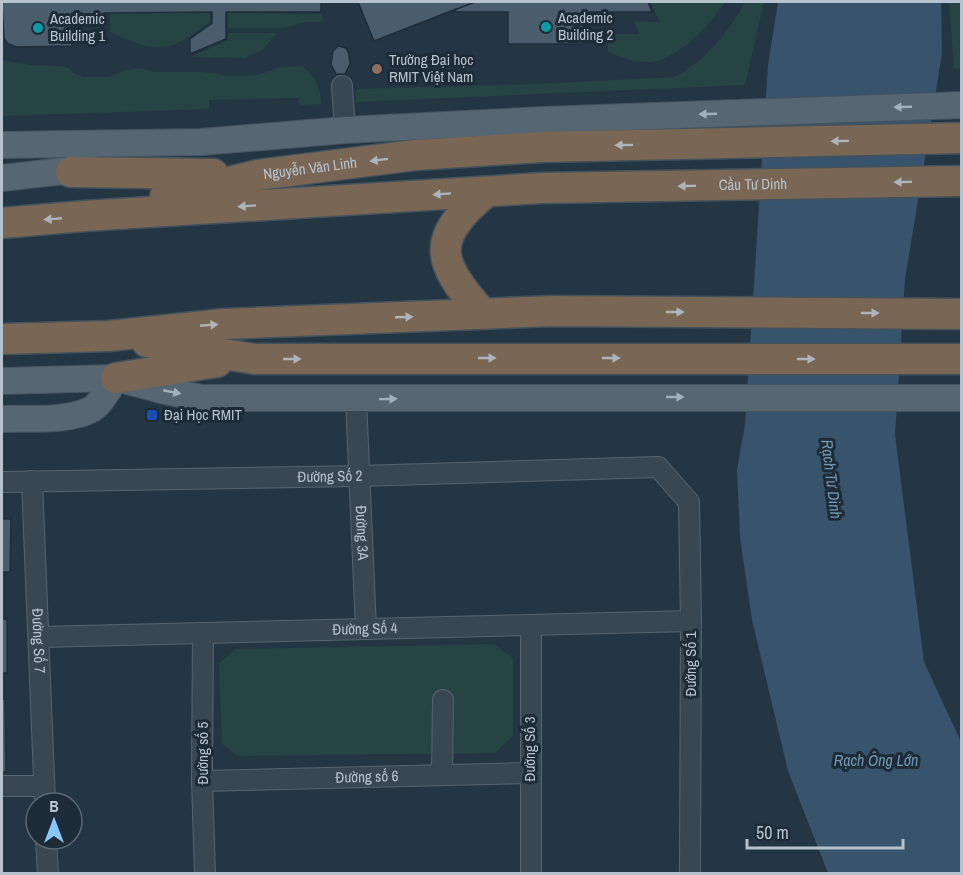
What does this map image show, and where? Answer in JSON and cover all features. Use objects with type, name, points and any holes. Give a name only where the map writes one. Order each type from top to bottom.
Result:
[{"type":"highway","points":[[543,134],[962,138]]},
{"type":"highway","name":"Nguyễn Văn Linh","points":[[84,216],[258,175],[415,155],[543,134]]},
{"type":"highway","points":[[71,172],[258,175]]},
{"type":"highway","name":"Cầu Tư Dinh","points":[[542,188],[962,181]]},
{"type":"highway","name":"Nguyễn Văn Linh","points":[[2,223],[542,188]]},
{"type":"highway","points":[[482,314],[454,279],[447,263],[446,247],[450,232],[458,218],[486,192]]},
{"type":"highway","points":[[2,339],[110,336],[224,324],[553,311],[962,314]]},
{"type":"highway","points":[[110,336],[255,359]]},
{"type":"highway","points":[[116,378],[195,365],[255,359],[962,359]]},
{"type":"main road","points":[[2,145],[201,142],[345,130],[543,134],[962,105]]},
{"type":"main road","points":[[2,178],[71,172],[155,159],[201,142]]},
{"type":"main road","points":[[2,381],[116,378],[202,398],[962,398]]},
{"type":"main road","points":[[2,419],[68,417],[91,410],[102,399],[116,378]]},
{"type":"street","points":[[342,86],[345,130]]},
{"type":"street","name":"Đường 3A","points":[[356,399],[366,629]]},
{"type":"street","name":"Đường Số 2","points":[[2,482],[359,476],[658,467]]},
{"type":"street","name":"Đường Số 1","points":[[658,467],[689,502],[690,873]]},
{"type":"street","name":"Đường Số 7","points":[[33,481],[45,791]]},
{"type":"street","name":"Đường Số 4","points":[[39,637],[691,621]]},
{"type":"street","name":"Đường Số 3","points":[[531,625],[531,873]]},
{"type":"street","name":"Đường số 5","points":[[203,633],[202,780],[205,873]]},
{"type":"street","points":[[442,775],[443,700]]},
{"type":"street","name":"Đường số 6","points":[[202,780],[530,773]]},
{"type":"street","points":[[2,786],[29,791]]},
{"type":"street","points":[[47,851],[48,873]]},
{"type":"green space","points":[[651,2],[725,2],[698,35],[681,49],[663,59],[649,62],[634,61],[608,51],[607,34],[639,34],[634,21],[659,22]]},
{"type":"green space","points":[[745,2],[764,2],[745,85],[356,102],[358,89],[674,77],[695,64],[715,45]]},
{"type":"green space","points":[[949,2],[961,2],[961,69],[954,69]]},
{"type":"green space","points":[[110,13],[210,13],[210,22],[172,45],[152,47],[110,32]]},
{"type":"green space","points":[[228,13],[322,14],[322,22],[305,22],[284,28],[228,28]]},
{"type":"green space","points":[[228,33],[277,33],[263,49],[245,58],[190,57],[228,40]]},
{"type":"green space","points":[[2,60],[31,65],[62,66],[84,77],[109,77],[126,70],[141,68],[153,72],[203,72],[247,76],[280,67],[302,66],[316,82],[321,104],[299,105],[298,98],[209,100],[209,109],[2,116]]},
{"type":"green space","points":[[494,644],[513,658],[513,736],[495,753],[238,756],[222,744],[219,663],[236,649]]},
{"type":"water","name":"Rạch Ông Lớn","points":[[778,2],[941,2],[942,54],[905,279],[895,435],[924,662],[961,742],[961,873],[828,873],[788,771],[752,620],[740,537],[737,470],[745,424],[768,65]]},
{"type":"building","name":"Academic Building 1","points":[[2,2],[321,2],[321,12],[226,12],[226,39],[190,54],[190,39],[212,23],[212,12],[104,13],[104,21],[82,22],[82,13],[72,13],[72,46],[16,47],[7,43],[4,38]]},
{"type":"building","name":"Academic Building 2","points":[[358,2],[648,2],[652,12],[584,12],[584,44],[508,44],[508,12],[455,12],[456,9],[374,41]]},
{"type":"building","points":[[358,2],[475,2],[374,41]]},
{"type":"building","points":[[338,46],[346,48],[349,54],[350,64],[345,74],[336,74],[331,64],[333,51]]},
{"type":"building","points":[[2,519],[11,519],[10,572],[2,572]]},
{"type":"building","points":[[2,619],[7,619],[7,673],[2,673]]},
{"type":"building","points":[[2,699],[5,699],[6,772],[2,772]]},
{"type":"place","name":"Academic Building 2","points":[[546,27]]},
{"type":"place","name":"Academic Building 1","points":[[38,28]]},
{"type":"place","name":"Trường Đại học RMIT Việt Nam","points":[[377,69]]},
{"type":"place","name":"Đại Học RMIT","points":[[152,415]]},
{"type":"water label","name":"Rạch Tư Dinh","points":[[832,479]]}]
